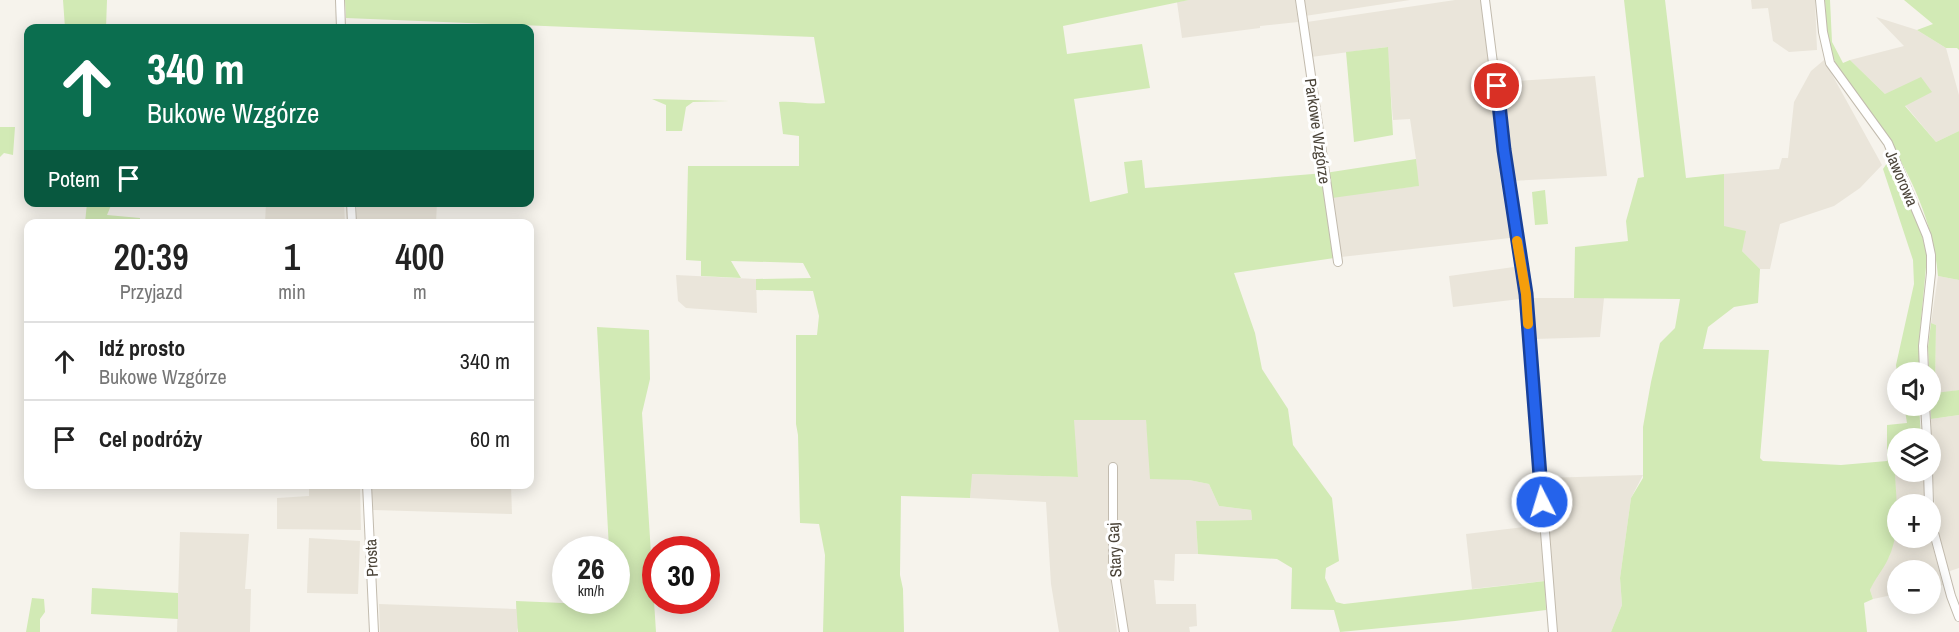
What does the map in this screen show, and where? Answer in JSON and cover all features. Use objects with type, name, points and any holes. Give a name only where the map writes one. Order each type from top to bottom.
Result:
[{"type":"street","points":[[340,0],[341,24]]},
{"type":"street","name":"Parkowe Wzgórze","points":[[1300,0],[1338,262]]},
{"type":"street","points":[[1485,0],[1504,150],[1526,294],[1553,632]]},
{"type":"street","name":"Jaworowa","points":[[1820,0],[1823,32],[1830,63],[1888,143],[1927,236],[1931,255],[1931,273],[1923,362]]},
{"type":"street","name":"Stary Gaj","points":[[1113,467],[1113,562],[1124,632]]},
{"type":"street","name":"Prosta","points":[[366,489],[374,632]]},
{"type":"street","points":[[1938,548],[1951,597],[1959,617]]},
{"type":"shaded area","points":[[1295,0],[1298,22],[1182,38],[1177,2]]},
{"type":"shaded area","points":[[1303,0],[1410,0],[1305,16]]},
{"type":"shaded area","points":[[1455,0],[1482,0],[1500,177],[1510,238],[1341,257],[1332,197],[1418,186],[1416,159],[1410,119],[1393,120],[1387,47],[1311,57],[1307,22]]},
{"type":"shaded area","points":[[1751,0],[1815,0],[1817,50],[1789,52],[1773,41],[1768,8],[1752,9]]},
{"type":"shaded area","points":[[1876,17],[1917,30],[1946,48],[1959,95],[1959,131],[1936,142],[1905,105],[1885,94],[1850,60],[1904,46]]},
{"type":"shaded area","points":[[1824,60],[1882,165],[1860,188],[1834,206],[1780,224],[1770,269],[1760,269],[1742,251],[1724,226],[1724,174],[1779,169],[1782,158],[1788,158],[1794,102],[1811,71]]},
{"type":"shaded area","points":[[1595,76],[1607,176],[1510,181],[1501,82]]},
{"type":"shaded area","points":[[266,207],[344,207],[345,219],[265,219]]},
{"type":"shaded area","points":[[357,207],[437,207],[436,219],[357,219]]},
{"type":"shaded area","points":[[1514,267],[1520,299],[1453,307],[1449,276]]},
{"type":"shaded area","points":[[676,275],[756,279],[757,313],[686,308],[678,301]]},
{"type":"shaded area","points":[[1938,276],[1959,280],[1959,390],[1941,393],[1941,362],[1935,362],[1936,325],[1931,323]]},
{"type":"shaded area","points":[[1531,298],[1604,298],[1600,337],[1534,339]]},
{"type":"shaded area","points":[[1959,415],[1959,568],[1947,572],[1941,548],[1941,494],[1934,494],[1933,482],[1941,482],[1941,428],[1931,428],[1931,419]]},
{"type":"shaded area","points":[[1073,420],[1146,420],[1148,439],[1189,480],[1209,484],[1219,506],[1251,510],[1252,520],[1196,521],[1198,554],[1175,554],[1174,581],[1154,580],[1156,604],[1196,604],[1197,626],[1189,627],[1190,632],[1127,632],[1121,605],[1118,564],[1115,464],[1109,465],[1109,566],[1117,632],[1059,632],[1051,584],[1046,502],[970,498],[971,474],[1078,477]]},
{"type":"shaded area","points":[[1643,475],[1631,498],[1620,578],[1622,605],[1611,632],[1555,632],[1544,478]]},
{"type":"shaded area","points":[[1895,482],[1924,482],[1925,494],[1896,494]]},
{"type":"shaded area","points":[[309,489],[360,489],[361,530],[277,529],[277,498],[309,496]]},
{"type":"shaded area","points":[[372,489],[511,489],[512,514],[373,510]]},
{"type":"shaded area","points":[[1540,525],[1545,581],[1472,589],[1466,534]]},
{"type":"shaded area","points":[[180,532],[249,534],[245,589],[251,589],[250,632],[177,632]]},
{"type":"shaded area","points":[[309,538],[360,541],[358,594],[307,593]]},
{"type":"shaded area","points":[[1891,548],[1933,548],[1936,560],[1887,560],[1887,596],[1873,599],[1870,590],[1874,579],[1889,557]]},
{"type":"shaded area","points":[[516,601],[613,632],[518,632],[517,628],[517,632],[380,632],[379,604],[516,609]]},
{"type":"green space","points":[[63,0],[107,0],[106,24],[65,24]]},
{"type":"green space","points":[[345,0],[1189,0],[1063,26],[1067,54],[1142,44],[1150,88],[1074,99],[1090,202],[1128,193],[1124,162],[1142,160],[1145,188],[1325,173],[1416,159],[1419,186],[1332,198],[1341,257],[1234,273],[1255,333],[1262,369],[1288,409],[1293,445],[1332,498],[1339,561],[1326,568],[1325,578],[1336,602],[1344,604],[1545,581],[1546,610],[1340,632],[1334,610],[1291,609],[1292,568],[1277,559],[1198,554],[1196,521],[1252,520],[1251,510],[1219,506],[1209,484],[1189,480],[1150,479],[1146,420],[1074,420],[1078,477],[972,474],[970,498],[901,496],[900,575],[903,589],[904,632],[823,632],[825,555],[819,524],[800,523],[796,424],[796,335],[817,335],[819,316],[813,291],[756,290],[756,279],[811,278],[803,263],[731,261],[741,278],[701,276],[701,261],[686,260],[688,166],[799,166],[799,136],[783,134],[779,102],[825,103],[814,37],[346,18]]},
{"type":"green space","points":[[1624,0],[1665,0],[1686,178],[1724,174],[1724,226],[1746,231],[1742,251],[1760,269],[1758,303],[1734,307],[1708,327],[1703,349],[1769,350],[1760,458],[1763,461],[1841,465],[1887,461],[1887,482],[1896,482],[1896,494],[1887,494],[1887,548],[1893,548],[1885,566],[1870,590],[1873,599],[1864,603],[1867,632],[1611,632],[1622,605],[1620,578],[1631,498],[1643,478],[1643,427],[1651,382],[1660,343],[1675,328],[1680,299],[1574,298],[1575,247],[1628,241],[1626,221],[1638,178],[1644,177]]},
{"type":"green space","points":[[1825,0],[1830,0],[1832,42],[1843,63],[1850,60],[1885,94],[1921,77],[1932,92],[1905,106],[1936,142],[1959,131],[1959,280],[1938,276],[1930,233],[1907,172],[1885,134],[1836,64],[1828,41]]},
{"type":"green space","points":[[1904,0],[1959,0],[1959,50],[1946,48],[1917,30],[1933,24]]},
{"type":"green space","points":[[1388,47],[1393,135],[1354,142],[1346,52]]},
{"type":"green space","points":[[652,99],[729,101],[693,102],[686,107],[682,131],[666,131],[666,105]]},
{"type":"green space","points":[[0,127],[15,127],[13,155],[4,153],[0,157]]},
{"type":"green space","points":[[1892,156],[1919,222],[1927,257],[1919,362],[1897,362],[1914,284],[1913,260],[1883,169]]},
{"type":"green space","points":[[1545,190],[1548,224],[1535,225],[1532,192]]},
{"type":"green space","points":[[87,207],[110,207],[107,215],[140,218],[140,219],[85,219]]},
{"type":"green space","points":[[1931,323],[1936,325],[1935,362],[1929,362]]},
{"type":"green space","points":[[597,327],[649,330],[650,379],[642,413],[650,536],[642,536],[642,614],[655,614],[656,632],[518,632],[516,601],[552,603],[552,614],[630,614],[630,536],[608,536]]},
{"type":"green space","points":[[1959,390],[1959,415],[1931,419],[1931,416],[1941,416],[1941,392]]},
{"type":"green space","points":[[1906,416],[1920,416],[1920,428],[1887,428],[1887,425],[1907,423]]},
{"type":"green space","points":[[92,588],[178,593],[178,619],[91,614]]},
{"type":"green space","points":[[32,598],[44,599],[45,612],[40,619],[40,632],[26,632]]},
{"type":"slow traffic","points":[[1517,241],[1526,294],[1528,324]]},
{"type":"route","points":[[1497,86],[1504,150],[1526,294],[1542,502]]}]
